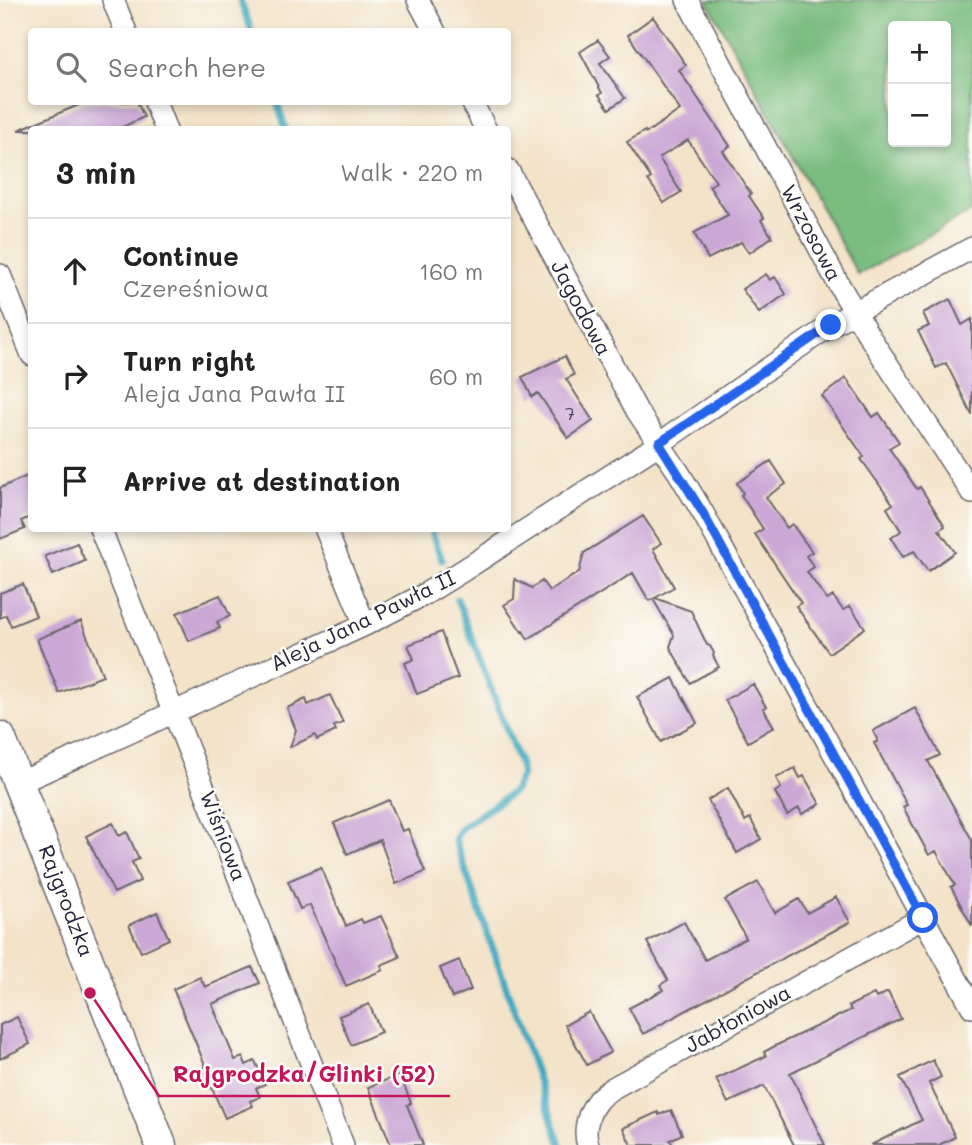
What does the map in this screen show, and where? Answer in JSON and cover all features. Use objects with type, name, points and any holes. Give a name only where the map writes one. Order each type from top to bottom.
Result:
[{"type":"street","points":[[113,0],[125,28]]},
{"type":"street","points":[[418,0],[433,28]]},
{"type":"street","name":"Wrzosowa","points":[[687,0],[781,178],[869,336],[972,493]]},
{"type":"street","points":[[156,105],[164,126]]},
{"type":"street","points":[[474,105],[484,126]]},
{"type":"street","name":"Jagodowa","points":[[511,176],[637,411],[703,513],[972,1007]]},
{"type":"street","name":"Aleja Jana Pawła II","points":[[19,783],[365,625],[425,594],[659,443],[831,325],[972,248]]},
{"type":"street","points":[[0,275],[28,345]]},
{"type":"street","name":"Wiśniowa","points":[[102,532],[343,1145]]},
{"type":"street","points":[[327,532],[365,625]]},
{"type":"street","name":"Rajgrodzka","points":[[0,737],[161,1145]]},
{"type":"street","name":"Jabłoniowa","points":[[588,1145],[588,1118],[597,1101],[611,1089],[923,918]]},
{"type":"green space","points":[[707,0],[972,0],[972,211],[858,275]]},
{"type":"building","points":[[653,17],[686,65],[679,70],[730,146],[723,151],[751,194],[749,196],[764,218],[761,220],[772,237],[749,253],[741,242],[708,259],[694,233],[728,215],[709,186],[716,182],[688,140],[659,158],[681,192],[664,203],[627,142],[645,131],[646,133],[680,110],[628,35]]},
{"type":"building","points":[[598,40],[610,56],[600,63],[625,98],[609,109],[599,95],[602,93],[580,52]]},
{"type":"building","points":[[79,105],[138,105],[144,117],[125,126],[28,126],[28,130],[18,130]]},
{"type":"building","points":[[766,274],[770,280],[775,277],[786,294],[759,313],[742,289]]},
{"type":"building","points":[[950,299],[962,325],[972,319],[972,415],[946,363],[936,368],[918,331],[929,326],[923,313]]},
{"type":"building","points":[[565,356],[574,375],[566,379],[593,421],[568,438],[538,393],[532,397],[522,377]]},
{"type":"building","points":[[846,378],[873,417],[879,413],[899,442],[889,448],[917,489],[920,487],[945,526],[939,530],[955,552],[928,571],[914,551],[903,557],[891,538],[901,531],[887,508],[893,504],[822,396]]},
{"type":"building","points":[[771,461],[786,484],[766,497],[787,528],[792,524],[812,552],[806,556],[814,567],[807,572],[827,600],[833,596],[843,610],[850,606],[865,628],[829,653],[796,606],[801,603],[755,534],[763,529],[741,495],[743,493],[737,483]]},
{"type":"building","points":[[28,476],[28,518],[21,521],[25,529],[0,539],[0,488]]},
{"type":"building","points":[[643,516],[661,543],[653,549],[674,587],[655,598],[691,611],[719,667],[690,683],[670,647],[674,635],[653,599],[649,601],[633,573],[528,639],[504,605],[514,599],[515,579],[532,588],[542,581],[549,591],[579,572],[584,553]]},
{"type":"building","points":[[77,543],[85,561],[53,575],[45,556]]},
{"type":"building","points":[[23,584],[36,616],[11,626],[6,615],[0,618],[0,593]]},
{"type":"building","points":[[220,595],[230,616],[217,622],[220,628],[189,641],[177,613]]},
{"type":"building","points":[[81,621],[103,676],[59,693],[37,639]]},
{"type":"building","points":[[441,632],[458,678],[417,694],[405,663],[414,659],[408,645]]},
{"type":"building","points":[[673,678],[697,723],[661,742],[637,697]]},
{"type":"building","points":[[753,684],[774,727],[748,742],[725,700]]},
{"type":"building","points":[[330,695],[343,723],[334,726],[336,731],[317,740],[315,735],[290,747],[296,730],[287,708],[306,699],[308,705]]},
{"type":"building","points":[[915,708],[940,755],[928,761],[972,840],[972,926],[951,887],[955,885],[936,851],[929,855],[903,807],[907,805],[874,743],[878,741],[873,731]]},
{"type":"building","points":[[795,768],[800,778],[804,776],[820,804],[802,814],[799,808],[787,815],[775,792],[781,788],[776,778]]},
{"type":"building","points":[[728,788],[745,821],[750,818],[761,839],[737,853],[708,800]]},
{"type":"building","points":[[389,800],[402,831],[408,829],[425,872],[396,884],[380,840],[347,854],[334,823]]},
{"type":"building","points":[[113,823],[119,836],[127,832],[139,859],[132,862],[140,881],[114,893],[86,836]]},
{"type":"building","points":[[321,867],[346,926],[361,919],[363,923],[381,916],[400,957],[381,965],[383,970],[346,986],[310,905],[300,909],[288,881]]},
{"type":"building","points":[[758,882],[775,913],[799,899],[807,913],[836,897],[850,922],[643,1034],[629,1008],[663,990],[660,985],[668,980],[647,942],[684,922],[705,960],[726,949],[746,938],[725,900]]},
{"type":"building","points":[[157,912],[169,939],[141,952],[129,925]]},
{"type":"building","points":[[459,960],[471,990],[452,998],[440,968]]},
{"type":"building","points":[[252,967],[260,983],[212,1004],[235,1060],[243,1057],[246,1065],[255,1061],[265,1084],[256,1088],[260,1097],[250,1101],[253,1106],[225,1118],[173,989],[200,977],[205,987]]},
{"type":"building","points":[[888,992],[901,1019],[790,1073],[825,1145],[794,1145],[764,1086],[728,1103],[716,1079],[766,1056],[764,1052],[777,1045],[851,1010],[849,1006],[874,994],[876,998]]},
{"type":"building","points":[[369,1004],[381,1032],[351,1045],[339,1016]]},
{"type":"building","points":[[589,1012],[611,1052],[587,1065],[565,1025]]},
{"type":"building","points":[[17,1017],[30,1044],[0,1059],[0,1025]]},
{"type":"building","points":[[933,1060],[941,1077],[929,1083],[955,1137],[939,1145],[871,1145],[922,1120],[900,1077]]},
{"type":"building","points":[[400,1075],[411,1103],[407,1105],[423,1145],[391,1145],[368,1087]]},
{"type":"building","points":[[671,1110],[682,1134],[670,1140],[673,1145],[631,1145],[623,1128],[658,1112],[659,1115]]},
{"type":"waterway","points":[[240,0],[250,28]]},
{"type":"waterway","points":[[278,105],[285,126]]},
{"type":"waterway","points":[[432,532],[442,560]]},
{"type":"waterway","points":[[457,599],[522,775],[513,792],[461,828],[455,840],[561,1145]]},
{"type":"place","name":"Rajgrodzka/Glinki (52)","points":[[90,993]]},
{"type":"route","points":[[831,325],[659,443],[703,513],[923,918]]}]
